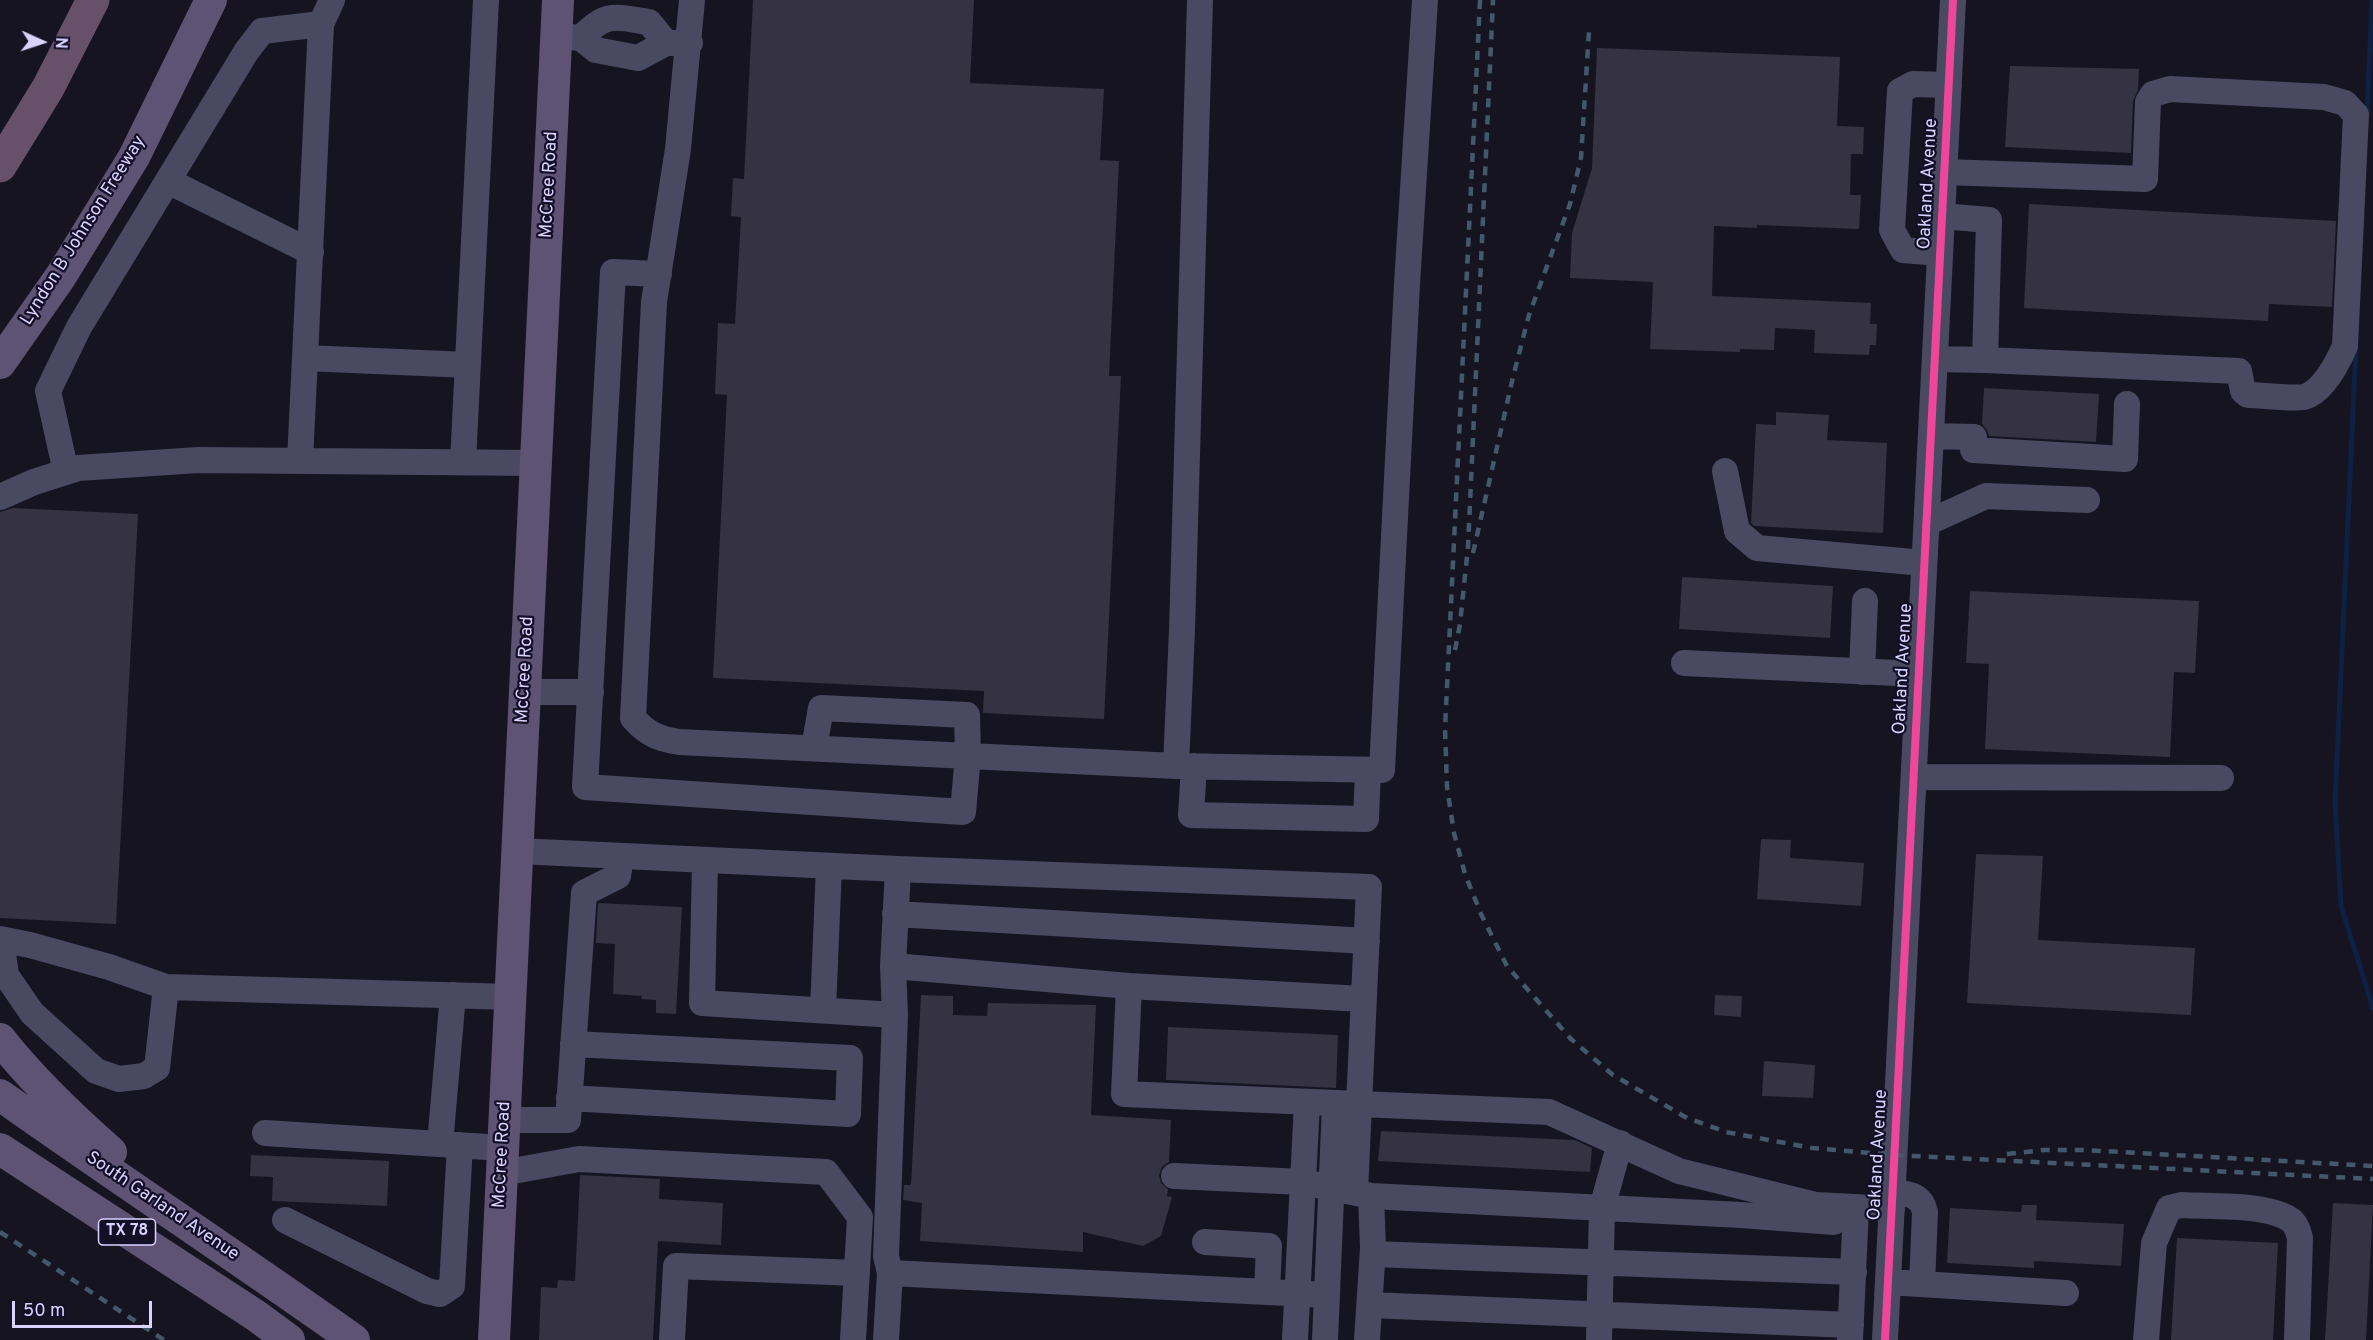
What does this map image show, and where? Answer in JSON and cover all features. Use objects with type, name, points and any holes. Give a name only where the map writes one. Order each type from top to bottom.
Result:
[{"type":"highway","points":[[0,166],[48,88],[93,0]]},
{"type":"main road","name":"Lyndon B Johnson Freeway","points":[[0,363],[61,276],[134,157],[211,0]]},
{"type":"main road","name":"McCree Road","points":[[491,1334],[503,1147],[536,463],[569,37],[558,0]]},
{"type":"main road","points":[[0,1039],[23,1069],[68,1114],[204,1234]]},
{"type":"main road","name":"South Garland Avenue","points":[[0,1095],[354,1340]]},
{"type":"main road","name":"TX 78","points":[[0,1149],[261,1327],[289,1340]]},
{"type":"street","points":[[300,461],[321,24],[332,0]]},
{"type":"street","points":[[464,462],[486,0]]},
{"type":"street","points":[[692,0],[678,43],[678,149],[653,314],[633,718],[644,730],[658,739],[680,742],[1185,766],[1368,770],[1382,770],[1407,284],[1425,0]]},
{"type":"street","points":[[1194,0],[1200,0],[1182,630],[1185,766],[1191,814],[1366,819],[1368,770]]},
{"type":"street","name":"Oakland Avenue","points":[[1885,1340],[1953,0]]},
{"type":"street","points":[[569,37],[597,22],[616,17],[649,22],[678,43]]},
{"type":"street","points":[[66,472],[48,391],[79,327],[246,52],[262,32],[321,24]]},
{"type":"street","points":[[569,37],[596,50],[638,58],[678,43]]},
{"type":"street","points":[[1940,253],[1903,250],[1892,230],[1900,91],[1913,84],[1949,86]]},
{"type":"street","points":[[1935,359],[2239,371],[2243,391],[2248,395],[2305,396],[2312,392],[2335,367],[2345,346],[2356,115],[2344,103],[2324,97],[2169,89],[2153,94],[2148,102],[2145,179],[1945,172]]},
{"type":"street","points":[[168,181],[310,252]]},
{"type":"street","points":[[1942,216],[1989,220],[1985,360]]},
{"type":"street","points":[[659,274],[613,272],[585,788],[963,812],[968,755],[967,715],[820,708],[814,748]]},
{"type":"street","points":[[305,358],[468,365]]},
{"type":"street","points":[[1931,436],[1974,437],[1973,450],[2124,459],[2127,404]]},
{"type":"street","points":[[0,497],[34,482],[78,468],[198,460],[536,463]]},
{"type":"street","points":[[1725,471],[1737,531],[1757,548],[1924,563]]},
{"type":"street","points":[[1927,523],[1986,496],[2086,500]]},
{"type":"street","points":[[1862,672],[1865,601]]},
{"type":"street","points":[[1684,663],[1919,674]]},
{"type":"street","points":[[525,692],[591,692]]},
{"type":"street","points":[[1914,777],[2220,778]]},
{"type":"street","points":[[518,851],[705,861],[1369,887],[1363,999],[1347,1105],[1352,1191],[1373,1254],[1367,1340]]},
{"type":"street","points":[[503,1147],[568,1120],[584,893],[618,876],[621,856]]},
{"type":"street","points":[[705,861],[702,1003],[895,1015]]},
{"type":"street","points":[[823,1010],[829,866]]},
{"type":"street","points":[[886,1340],[890,1273],[886,1256],[895,1015],[893,966],[898,869]]},
{"type":"street","points":[[895,914],[1367,941]]},
{"type":"street","points":[[166,987],[157,1068],[144,1076],[119,1079],[96,1071],[32,1013],[6,975],[1,939],[98,964],[166,987],[510,997]]},
{"type":"street","points":[[893,966],[1129,986],[1363,999]]},
{"type":"street","points":[[1129,986],[1124,1094],[1549,1112],[1679,1171],[1856,1216]]},
{"type":"street","points":[[285,1220],[427,1291],[440,1294],[452,1286],[450,1144],[453,995]]},
{"type":"street","points":[[569,1098],[848,1114],[850,1058],[573,1044]]},
{"type":"street","points":[[1295,1340],[1307,1103]]},
{"type":"street","points":[[265,1133],[503,1147],[579,1159],[826,1172],[860,1217],[853,1340]]},
{"type":"street","points":[[1599,1340],[1602,1208],[1620,1143]]},
{"type":"street","points":[[1174,1176],[1303,1182],[1352,1191],[1741,1215],[1856,1216],[1892,1200],[1916,1196],[1923,1202],[1925,1212],[1922,1284]]},
{"type":"street","points":[[1324,1340],[1327,1295],[1352,1191]]},
{"type":"street","points":[[2146,1340],[2154,1243],[2169,1208],[2181,1205],[2259,1209],[2291,1220],[2298,1228],[2300,1238],[2297,1340]]},
{"type":"street","points":[[1370,1305],[1599,1315],[1851,1332],[1856,1216]]},
{"type":"street","points":[[1205,1242],[1269,1246],[1267,1292]]},
{"type":"street","points":[[1373,1254],[1854,1272]]},
{"type":"street","points":[[672,1340],[676,1266],[857,1273]]},
{"type":"street","points":[[890,1273],[1327,1295]]},
{"type":"street","points":[[1888,1282],[2066,1293]]},
{"type":"building","points":[[753,0],[974,0],[970,83],[1104,89],[1100,160],[1119,161],[1109,376],[1121,376],[1104,719],[983,713],[984,691],[713,678],[727,395],[715,394],[718,323],[735,324],[741,217],[731,216],[733,178],[744,179]]},
{"type":"building","points":[[1597,48],[1840,57],[1837,126],[1864,127],[1863,154],[1851,154],[1850,195],[1861,195],[1859,229],[1757,225],[1757,228],[1714,226],[1712,296],[1871,303],[1870,324],[1877,324],[1876,345],[1870,345],[1869,355],[1814,353],[1815,330],[1775,328],[1774,350],[1740,349],[1740,352],[1650,349],[1653,282],[1570,278],[1572,233],[1592,168]]},
{"type":"building","points":[[2010,66],[2139,69],[2138,90],[2133,101],[2131,153],[2005,147]]},
{"type":"building","points":[[2029,204],[2336,221],[2332,307],[2269,304],[2268,321],[2024,308]]},
{"type":"building","points":[[1984,388],[2099,394],[2096,442],[1989,436],[1982,424]]},
{"type":"building","points":[[1776,412],[1829,415],[1827,440],[1887,443],[1883,533],[1754,526],[1751,523],[1756,424],[1776,425]]},
{"type":"building","points":[[13,508],[138,514],[116,924],[0,918],[0,512]]},
{"type":"building","points":[[1682,577],[1833,586],[1830,638],[1679,629]]},
{"type":"building","points":[[1970,591],[2199,601],[2195,673],[2174,672],[2170,757],[1985,749],[1989,664],[1966,663]]},
{"type":"building","points":[[1761,839],[1791,840],[1790,858],[1864,863],[1861,906],[1757,899]]},
{"type":"building","points":[[1976,854],[2043,856],[2038,940],[2195,948],[2191,1015],[1967,1003]]},
{"type":"building","points":[[598,903],[682,907],[676,1014],[656,1013],[656,1000],[641,999],[642,996],[613,994],[615,944],[596,943]]},
{"type":"building","points":[[921,995],[953,996],[953,1015],[987,1016],[988,1003],[1096,1005],[1091,1115],[1171,1120],[1169,1162],[1162,1167],[1159,1175],[1161,1183],[1168,1189],[1167,1196],[1172,1197],[1161,1236],[1143,1246],[1083,1232],[1083,1252],[920,1241],[922,1203],[903,1200],[904,1185],[911,1185]]},
{"type":"building","points":[[1715,995],[1742,996],[1741,1017],[1714,1015]]},
{"type":"building","points":[[1168,1027],[1338,1035],[1336,1088],[1166,1080]]},
{"type":"building","points":[[1764,1061],[1815,1065],[1813,1098],[1762,1096]]},
{"type":"building","points":[[1381,1131],[1575,1140],[1592,1148],[1590,1172],[1378,1161]]},
{"type":"building","points":[[251,1155],[389,1161],[387,1206],[272,1201],[273,1177],[250,1176]]},
{"type":"building","points":[[580,1175],[660,1179],[659,1199],[723,1203],[721,1245],[658,1241],[653,1340],[539,1340],[541,1287],[557,1288],[558,1280],[575,1281]]},
{"type":"building","points":[[2333,1203],[2373,1205],[2366,1340],[2325,1340]]},
{"type":"building","points":[[2022,1205],[2037,1205],[2036,1220],[2124,1224],[2121,1266],[2034,1261],[2034,1268],[1947,1263],[1950,1208],[2021,1212]]},
{"type":"building","points":[[2177,1238],[2278,1243],[2273,1340],[2171,1340]]},
{"type":"waterway","points":[[2367,115],[2372,0]]},
{"type":"waterway","points":[[2356,346],[2335,802],[2341,906],[2373,1008]]},
{"type":"railway","points":[[1480,0],[1445,729],[1447,787],[1454,833],[1465,874],[1481,914],[1507,966],[1571,1039],[1613,1075],[1687,1118],[1726,1132],[1812,1148],[1894,1155],[2373,1179]]},
{"type":"railway","points":[[1455,650],[1468,547],[1493,0]]},
{"type":"railway","points":[[1473,553],[1529,315],[1570,204],[1581,158],[1589,31]]},
{"type":"railway","points":[[2007,1154],[2044,1150],[2084,1150],[2373,1166]]},
{"type":"railway","points":[[0,1232],[164,1340]]},
{"type":"cycle path","points":[[1885,1340],[1953,0]]}]
